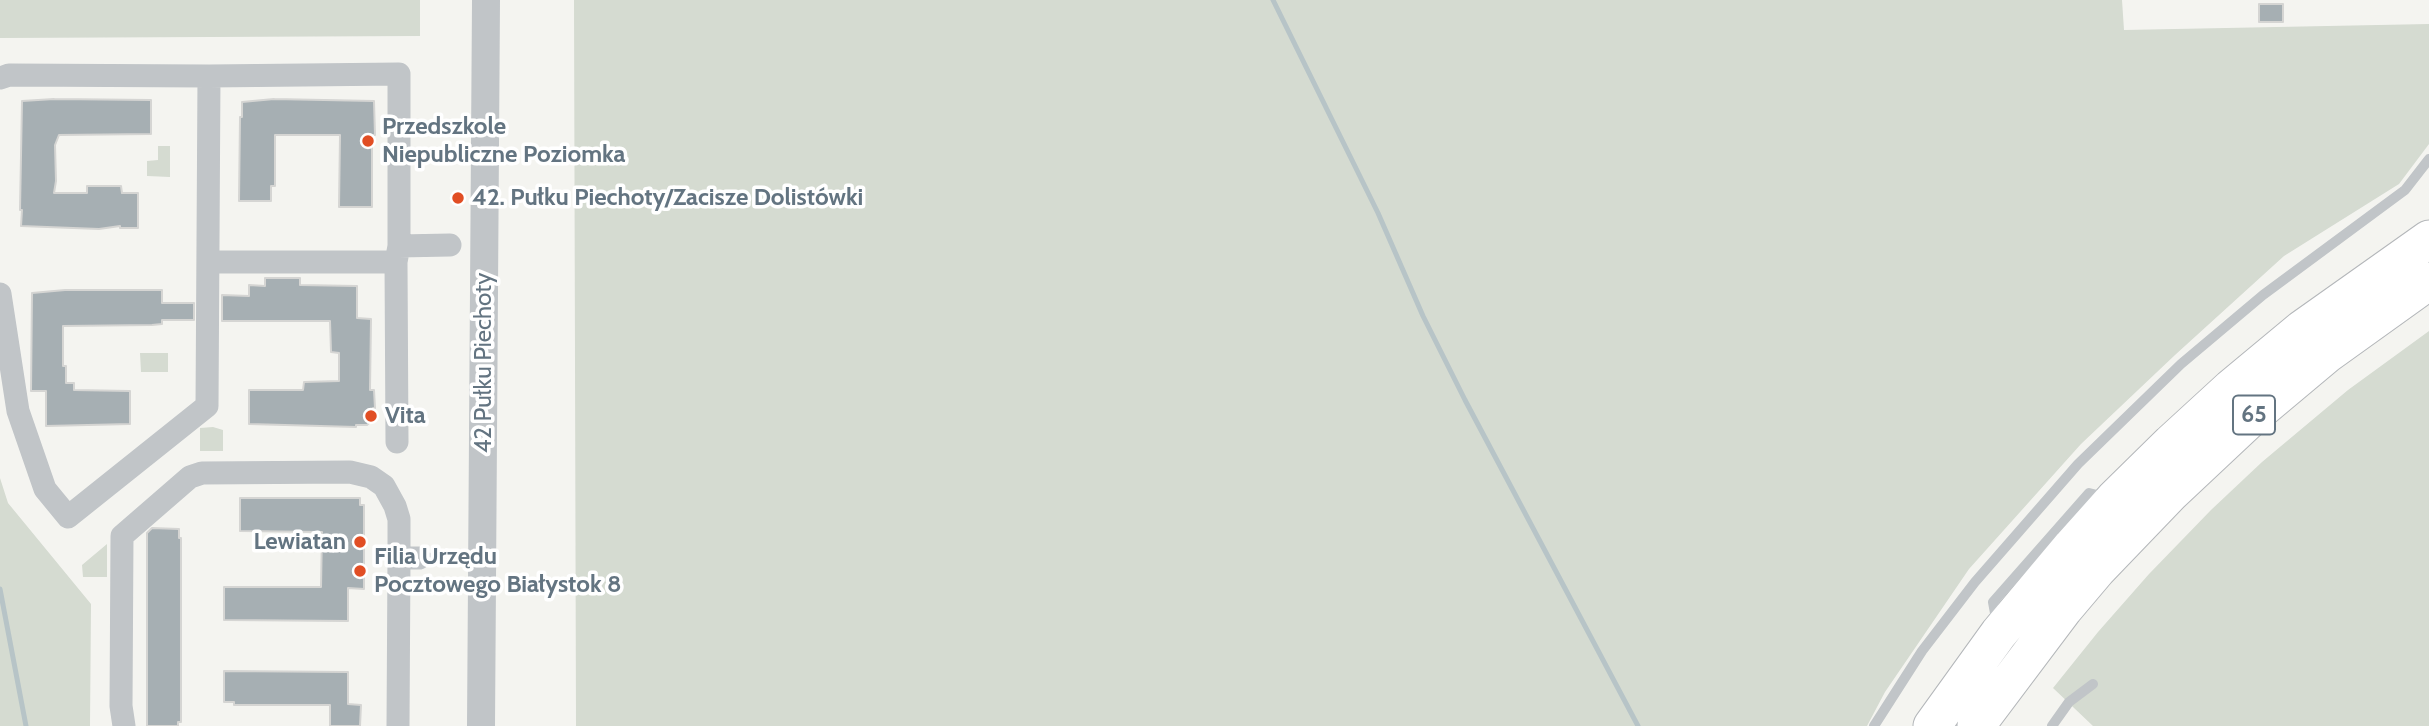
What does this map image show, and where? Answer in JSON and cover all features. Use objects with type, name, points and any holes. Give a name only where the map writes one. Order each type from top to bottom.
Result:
[{"type":"highway","name":"65","points":[[1976,726],[2019,667],[2084,558],[2114,499],[2231,388],[2302,329],[2429,239]]},
{"type":"highway","name":"65","points":[[1931,726],[1999,633],[2084,558],[2171,493],[2252,417],[2326,355],[2429,281]]},
{"type":"street","name":"42 Pułku Piechoty","points":[[481,726],[483,556],[466,244],[486,0]]},
{"type":"street","points":[[0,78],[9,75],[399,74],[397,442]]},
{"type":"street","points":[[0,294],[18,411],[45,489],[68,517],[207,406],[209,76]]},
{"type":"street","points":[[209,262],[398,254],[466,244]]},
{"type":"street","points":[[124,726],[121,706],[122,536],[190,477],[202,473],[350,472],[371,477],[384,486],[395,506],[409,558],[398,726]]},
{"type":"lane","points":[[1874,726],[1922,651],[1967,592],[2078,464],[2181,364],[2263,295],[2398,196],[2429,159]]},
{"type":"lane","points":[[1999,633],[1993,602],[2089,493],[2114,499]]},
{"type":"lane","points":[[409,558],[483,556]]},
{"type":"lane","points":[[2052,726],[2069,702],[2093,684]]},
{"type":"shaded area","points":[[0,0],[420,0],[420,36],[0,38]]},
{"type":"shaded area","points":[[574,0],[2122,0],[2124,30],[2429,24],[2429,144],[2399,184],[2284,256],[2081,444],[1969,569],[1885,692],[1867,726],[576,726]]},
{"type":"shaded area","points":[[158,146],[170,146],[170,177],[147,176],[147,161],[158,160]]},
{"type":"shaded area","points":[[2429,331],[2429,726],[2093,726],[2053,688],[2098,632],[2149,574],[2262,462],[2348,390]]},
{"type":"shaded area","points":[[140,353],[168,353],[168,372],[141,372]]},
{"type":"shaded area","points":[[213,427],[223,430],[223,451],[200,451],[200,428]]},
{"type":"shaded area","points":[[0,478],[8,503],[91,604],[90,726],[0,726]]},
{"type":"shaded area","points":[[107,544],[107,577],[83,577],[82,565]]},
{"type":"building","points":[[2259,4],[2283,4],[2283,22],[2259,22]]},
{"type":"building","points":[[274,99],[374,101],[372,207],[339,207],[340,135],[275,135],[275,186],[271,186],[271,201],[239,201],[242,102]]},
{"type":"building","points":[[151,100],[151,134],[59,135],[55,145],[54,193],[87,193],[87,186],[121,186],[122,193],[138,193],[138,228],[21,226],[22,101]]},
{"type":"building","points":[[265,278],[300,278],[300,285],[357,286],[357,318],[371,319],[370,390],[374,390],[375,408],[373,419],[367,425],[249,424],[249,390],[303,390],[304,382],[339,381],[339,353],[331,352],[330,321],[222,321],[222,295],[249,296],[249,285],[265,286]]},
{"type":"building","points":[[65,290],[162,290],[162,303],[194,303],[194,320],[162,320],[162,324],[152,325],[63,326],[63,366],[66,366],[66,383],[74,383],[74,390],[130,391],[130,424],[46,426],[46,391],[31,391],[32,293]]},
{"type":"building","points":[[240,498],[360,498],[360,505],[364,505],[364,589],[348,588],[348,621],[224,620],[224,587],[321,587],[322,532],[240,531]]},
{"type":"building","points":[[152,528],[179,529],[181,538],[181,722],[178,722],[178,726],[147,726],[147,533]]},
{"type":"building","points":[[224,671],[348,672],[348,704],[361,705],[360,726],[330,726],[330,705],[234,705],[234,702],[224,702]]},
{"type":"waterway","points":[[1273,0],[1378,213],[1423,316],[1465,400],[1638,726]]},
{"type":"waterway","points":[[0,589],[26,726]]},
{"type":"place","name":"Przedszkole Niepubliczne Poziomka","points":[[368,141]]},
{"type":"place","name":"42. Pułku Piechoty/Zacisze Dolistówki","points":[[458,198]]},
{"type":"place","name":"Vita","points":[[371,416]]},
{"type":"place","name":"Lewiatan","points":[[360,542]]},
{"type":"place","name":"Filia Urzędu Pocztowego Białystok 8","points":[[360,571]]}]
